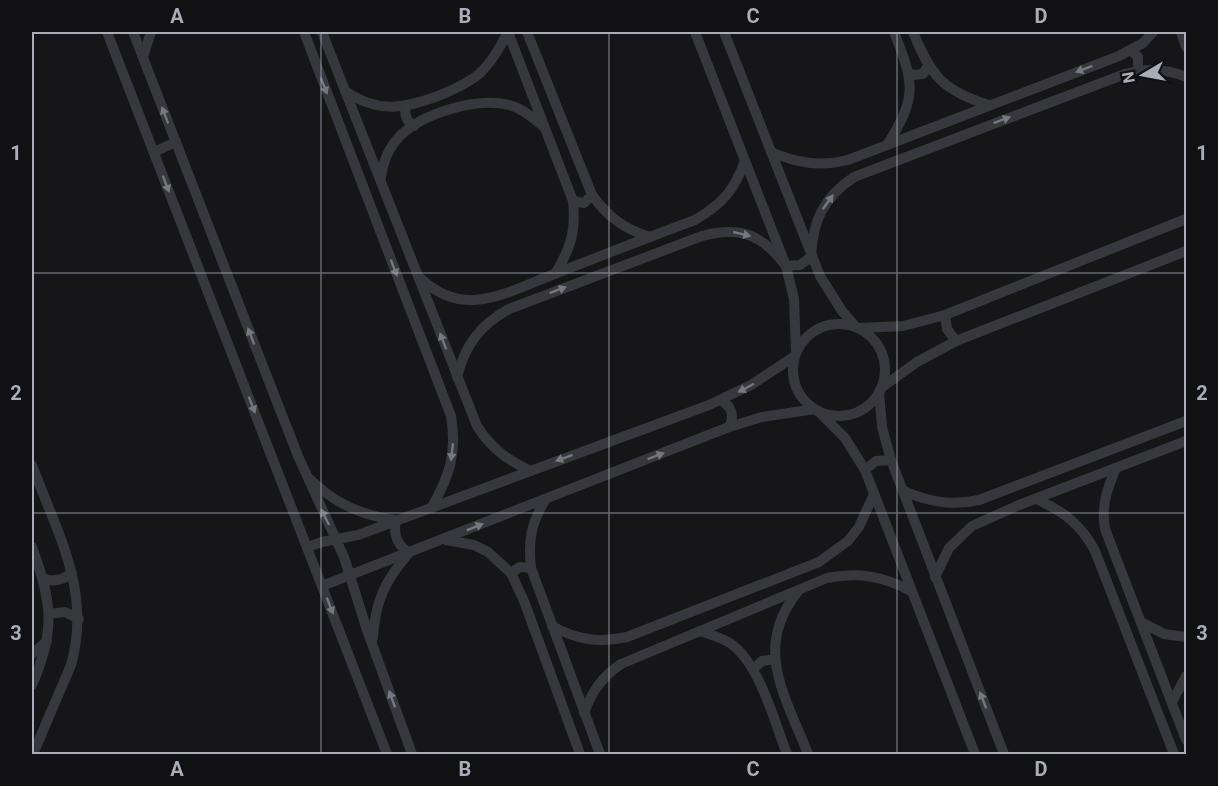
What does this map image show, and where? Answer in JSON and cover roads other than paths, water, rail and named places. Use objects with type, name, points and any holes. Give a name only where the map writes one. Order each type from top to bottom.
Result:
[{"type":"street","points":[[107,32],[387,754]]},
{"type":"street","points":[[133,32],[306,475],[350,575],[372,645],[412,754]]},
{"type":"street","points":[[143,57],[151,32]]},
{"type":"street","points":[[304,32],[451,416],[454,435],[453,454],[449,472],[432,507]]},
{"type":"street","points":[[322,32],[469,409],[482,433],[499,453],[531,471]]},
{"type":"street","points":[[345,91],[373,105],[406,106],[464,84],[478,75],[490,63],[508,32]]},
{"type":"street","points":[[508,32],[573,201],[575,220],[572,239],[566,257],[555,274]]},
{"type":"street","points":[[527,32],[592,195],[616,222],[650,237]]},
{"type":"street","points":[[695,32],[786,266],[794,299],[796,354]]},
{"type":"street","points":[[724,32],[811,257],[830,294],[858,327],[877,343],[882,353],[885,365],[880,390],[882,427],[891,460],[1004,754]]},
{"type":"street","points":[[887,145],[904,115],[908,102],[909,73],[894,32]]},
{"type":"street","points":[[913,32],[928,66],[938,78],[960,95],[989,105]]},
{"type":"street","points":[[771,152],[803,163],[819,165],[848,160],[1131,50],[1143,43],[1153,32]]},
{"type":"street","points":[[1180,32],[1186,47]]},
{"type":"street","points":[[1131,50],[1138,57],[1138,70]]},
{"type":"street","points":[[909,73],[923,74],[928,66]]},
{"type":"street","points":[[786,266],[800,265],[811,257],[816,224],[822,208],[832,195],[854,177],[1138,70],[1166,70],[1186,78]]},
{"type":"street","points":[[464,84],[471,90],[472,104]]},
{"type":"street","points":[[380,181],[382,165],[400,136],[414,126],[452,109],[492,102],[512,105],[530,115],[546,129]]},
{"type":"street","points":[[406,106],[405,115],[414,126]]},
{"type":"street","points":[[154,152],[176,142]]},
{"type":"street","points":[[848,160],[845,165],[846,171],[854,177]]},
{"type":"street","points":[[417,275],[441,294],[464,299],[487,298],[521,287],[695,220],[726,197],[738,180],[745,161]]},
{"type":"street","points":[[573,201],[584,203],[592,195]]},
{"type":"street","points":[[975,754],[865,470],[845,438],[805,401],[798,391],[793,368],[796,354],[802,341],[821,327],[845,324],[858,327],[903,326],[945,315],[1186,219]]},
{"type":"street","points":[[695,220],[701,225],[702,236]]},
{"type":"street","points":[[457,378],[468,344],[493,318],[526,302],[702,236],[720,231],[740,232],[758,238],[774,250],[786,266]]},
{"type":"street","points":[[322,586],[729,427],[762,417],[816,410],[829,415],[852,414],[872,402],[880,390],[917,362],[956,341],[1186,251]]},
{"type":"street","points":[[521,287],[520,296],[526,302]]},
{"type":"street","points":[[945,315],[947,329],[956,341]]},
{"type":"street","points":[[307,547],[358,535],[720,400],[767,376],[796,354]]},
{"type":"street","points":[[720,400],[731,411],[729,427]]},
{"type":"street","points":[[451,416],[459,417],[467,413],[469,409]]},
{"type":"street","points":[[904,491],[933,502],[965,503],[1011,488],[1186,421]]},
{"type":"street","points":[[935,577],[945,555],[960,536],[987,519],[1186,441]]},
{"type":"street","points":[[865,470],[876,461],[891,460]]},
{"type":"street","points":[[32,465],[72,573],[79,604],[77,642],[71,665],[33,754]]},
{"type":"street","points":[[1116,468],[1104,499],[1102,514],[1110,544],[1186,740]]},
{"type":"street","points":[[306,475],[320,490],[337,502],[375,518],[396,520]]},
{"type":"street","points":[[1011,488],[1011,499],[1019,505]]},
{"type":"street","points":[[552,626],[588,640],[612,641],[627,638],[819,561],[834,552],[854,534],[868,512],[874,494]]},
{"type":"street","points":[[546,499],[536,514],[531,532],[529,550],[531,568],[600,754]]},
{"type":"street","points":[[1036,499],[1065,514],[1077,524],[1095,551],[1173,754]]},
{"type":"street","points":[[396,520],[395,536],[398,543],[409,553]]},
{"type":"street","points":[[443,540],[459,541],[488,552],[511,573],[521,594],[580,754]]},
{"type":"street","points":[[1095,551],[1101,543],[1110,544]]},
{"type":"street","points":[[32,547],[43,578],[49,614],[47,640],[32,685]]},
{"type":"street","points":[[372,645],[376,606],[380,596],[394,569],[409,553]]},
{"type":"street","points":[[819,561],[826,566],[827,578]]},
{"type":"street","points":[[511,573],[520,567],[531,568]]},
{"type":"street","points":[[43,578],[57,581],[72,573]]},
{"type":"street","points":[[584,712],[598,684],[608,673],[634,656],[827,578],[861,574],[879,577],[911,591]]},
{"type":"street","points":[[800,588],[788,603],[779,621],[775,640],[775,659],[780,683],[808,754]]},
{"type":"street","points":[[49,614],[65,612],[79,619]]},
{"type":"street","points":[[1141,622],[1164,634],[1186,638]]},
{"type":"street","points":[[699,631],[716,635],[743,655],[753,669],[787,754]]},
{"type":"street","points":[[627,638],[627,647],[634,656]]},
{"type":"street","points":[[32,654],[47,640]]},
{"type":"street","points":[[753,669],[762,661],[775,659]]},
{"type":"street","points":[[1172,702],[1186,676]]}]
